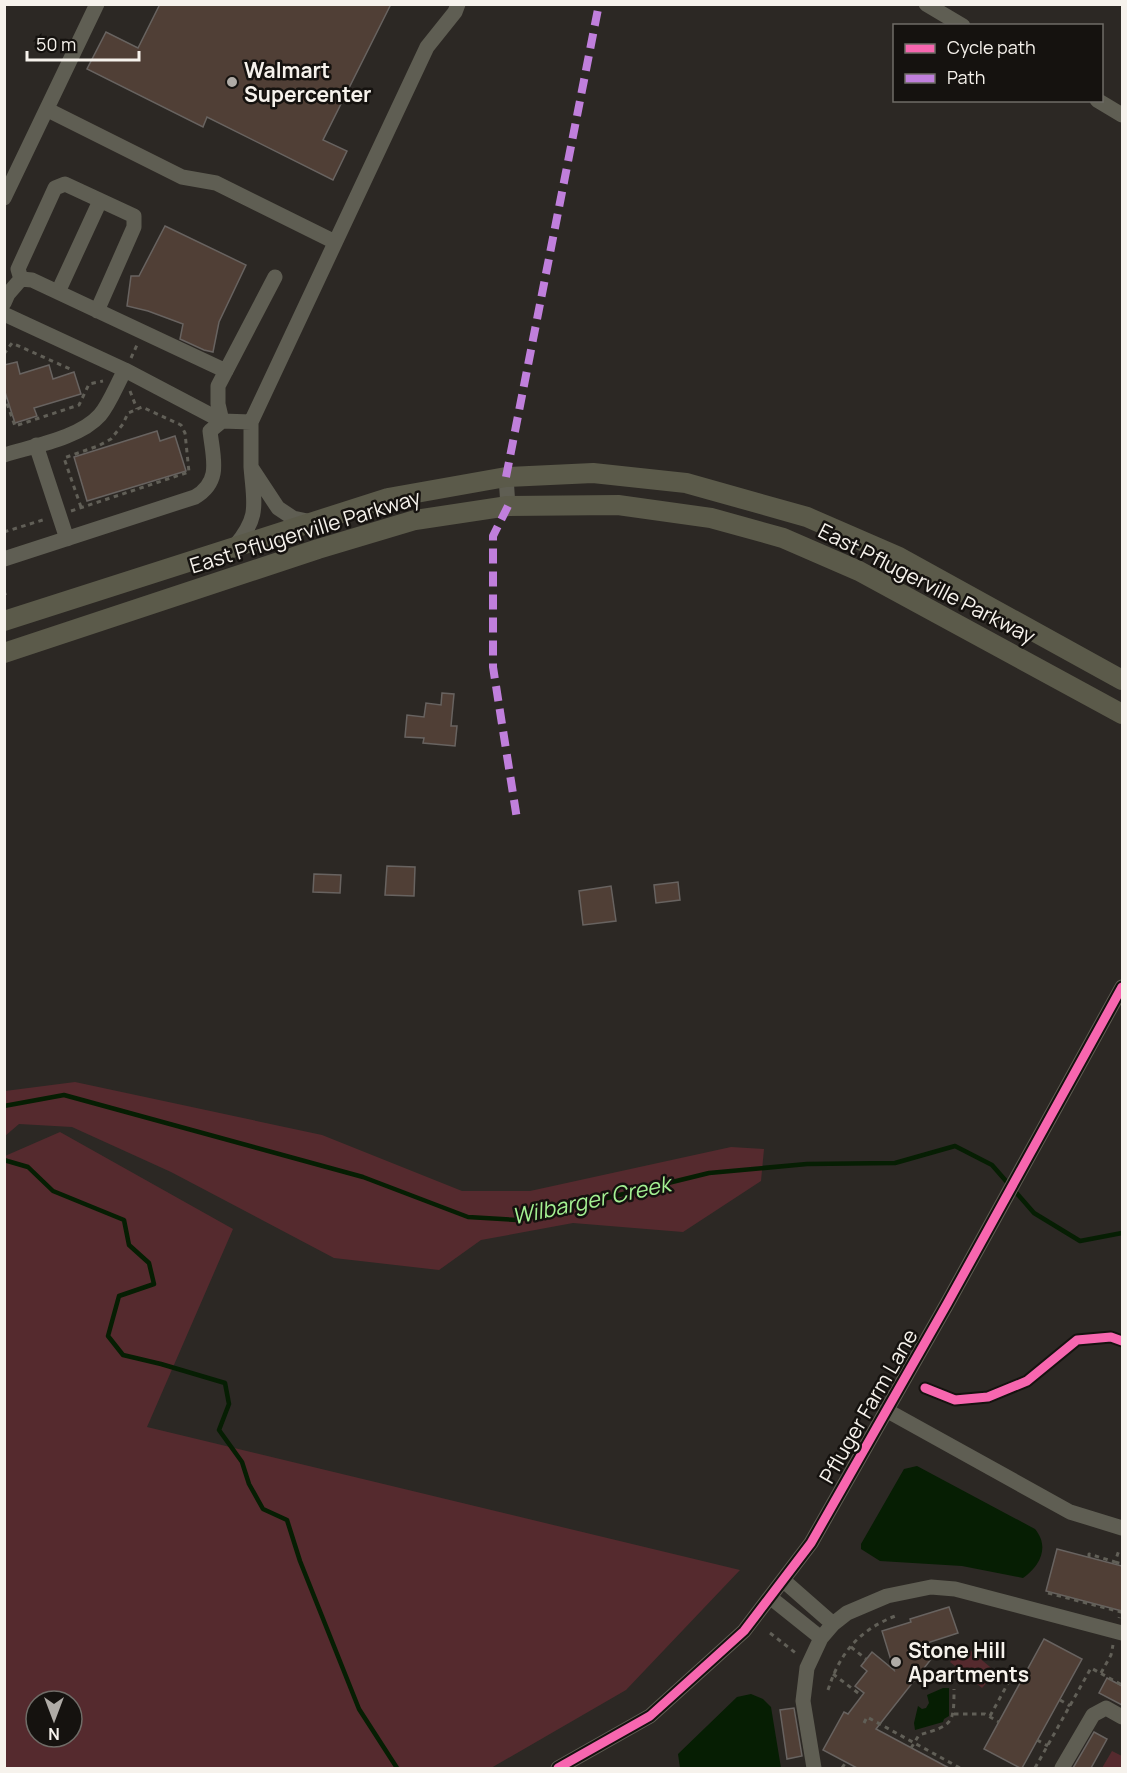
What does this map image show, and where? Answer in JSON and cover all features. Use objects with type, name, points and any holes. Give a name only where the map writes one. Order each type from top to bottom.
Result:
[{"type":"main road","name":"East Pflugerville Parkway","points":[[4,621],[388,498],[506,477],[593,473],[686,483],[807,517],[899,557],[1122,680]]},
{"type":"main road","name":"East Pflugerville Parkway","points":[[4,653],[318,549],[415,520],[508,506],[618,505],[711,518],[783,538],[859,571],[1122,714]]},
{"type":"street","points":[[4,198],[97,4]]},
{"type":"street","points":[[235,546],[249,530],[255,514],[251,468],[251,422],[427,47],[458,4]]},
{"type":"street","points":[[926,4],[960,24]]},
{"type":"street","points":[[1100,102],[1122,115]]},
{"type":"street","points":[[48,110],[182,177],[216,183],[335,242]]},
{"type":"street","points":[[21,279],[18,269],[55,188],[65,184],[134,216],[134,227],[97,311]]},
{"type":"street","points":[[58,292],[100,201]]},
{"type":"street","points":[[222,421],[218,404],[218,386],[275,277]]},
{"type":"street","points":[[21,279],[32,280],[226,371]]},
{"type":"street","points":[[4,303],[8,294],[21,279]]},
{"type":"street","points":[[4,314],[127,366],[222,421],[251,422]]},
{"type":"street","points":[[4,455],[67,436],[89,425],[101,414],[127,366]]},
{"type":"street","points":[[4,559],[195,497],[206,490],[214,473],[210,431],[222,421]]},
{"type":"street","points":[[36,445],[67,539]]},
{"type":"street","points":[[251,468],[279,508],[293,518],[312,522]]},
{"type":"street","points":[[506,477],[508,506]]},
{"type":"street","name":"Pfluger Farm Lane","points":[[558,1768],[650,1716],[744,1631],[784,1581],[811,1543],[947,1304],[1122,987]]},
{"type":"street","points":[[886,1410],[1070,1512],[1122,1528]]},
{"type":"street","points":[[784,1581],[832,1624]]},
{"type":"street","points":[[814,1768],[803,1701],[807,1668],[821,1638],[832,1624],[847,1612],[887,1596],[931,1587],[956,1589],[1118,1632]]},
{"type":"street","points":[[771,1598],[821,1638]]},
{"type":"street","points":[[1062,1768],[1093,1715],[1106,1708],[1122,1717]]},
{"type":"path","points":[[127,366],[139,340]]},
{"type":"path","points":[[4,354],[12,343],[70,369]]},
{"type":"path","points":[[4,395],[15,426],[79,405],[89,384],[105,380]]},
{"type":"path","points":[[129,390],[136,409]]},
{"type":"path","points":[[69,511],[189,472],[185,433],[181,425],[142,407],[128,413],[123,424],[111,439],[64,458],[81,507]]},
{"type":"path","points":[[4,532],[48,518]]},
{"type":"path","points":[[4,591],[7,599]]},
{"type":"path","points":[[925,1388],[955,1400],[988,1397],[1027,1382],[1077,1340],[1111,1337],[1122,1341]]},
{"type":"path","points":[[1115,1562],[1119,1550]]},
{"type":"path","points":[[1089,1557],[1089,1554],[1122,1564]]},
{"type":"path","points":[[1048,1593],[1122,1613],[1111,1655],[1101,1673]]},
{"type":"path","points":[[828,1690],[837,1664],[850,1647],[864,1633],[898,1615]]},
{"type":"path","points":[[770,1634],[803,1659]]},
{"type":"path","points":[[850,1647],[866,1659]]},
{"type":"path","points":[[1035,1768],[1091,1668],[1122,1685]]},
{"type":"path","points":[[833,1674],[862,1696]]},
{"type":"path","points":[[990,1716],[1012,1676],[1022,1680]]},
{"type":"path","points":[[911,1748],[919,1735],[944,1727],[954,1714],[954,1689]]},
{"type":"path","points":[[1060,1700],[1070,1706]]},
{"type":"path","points":[[954,1714],[985,1714],[999,1722]]},
{"type":"path","points":[[864,1723],[867,1717],[960,1768]]},
{"type":"path","points":[[1038,1740],[1048,1746]]},
{"type":"path","points":[[842,1768],[846,1762]]},
{"type":"shaded area","points":[[75,1082],[322,1135],[462,1191],[530,1191],[731,1147],[764,1149],[761,1181],[683,1232],[573,1223],[481,1240],[439,1270],[334,1258],[171,1172],[72,1127],[19,1124],[5,1136],[5,1091]]},
{"type":"shaded area","points":[[60,1132],[233,1229],[147,1427],[740,1570],[626,1690],[491,1768],[5,1768],[5,1156]]},
{"type":"shaded area","points":[[917,1466],[1035,1529],[1042,1543],[1042,1549],[1034,1568],[1023,1578],[962,1566],[880,1561],[861,1549],[861,1544],[904,1469]]},
{"type":"shaded area","points":[[964,1645],[996,1672],[982,1688],[950,1662]]},
{"type":"shaded area","points":[[943,1688],[949,1688],[949,1716],[943,1722],[915,1730],[914,1723],[918,1706],[922,1709],[926,1708],[929,1703],[927,1695]]},
{"type":"shaded area","points":[[751,1694],[763,1699],[771,1707],[781,1768],[680,1768],[678,1754],[737,1697]]},
{"type":"shaded area","points":[[1112,1751],[1122,1756],[1122,1768],[1102,1768]]},
{"type":"building","name":"Walmart Supercenter","points":[[160,4],[391,4],[323,140],[347,151],[333,180],[207,117],[203,127],[87,69],[106,32],[138,48]]},
{"type":"building","points":[[165,226],[246,265],[219,322],[213,352],[180,339],[183,324],[127,306],[131,276],[139,276]]},
{"type":"building","points":[[17,362],[20,374],[49,365],[53,379],[74,372],[81,394],[34,408],[37,416],[15,423],[4,389],[4,365]]},
{"type":"building","points":[[157,431],[160,441],[175,436],[186,471],[87,501],[74,457]]},
{"type":"building","points":[[442,693],[454,694],[451,726],[457,726],[455,746],[423,743],[424,738],[405,737],[407,715],[424,717],[426,703],[441,705]]},
{"type":"building","points":[[387,866],[415,867],[414,896],[385,895]]},
{"type":"building","points":[[314,874],[341,875],[340,893],[313,892]]},
{"type":"building","points":[[678,882],[680,900],[656,903],[654,885]]},
{"type":"building","points":[[611,886],[616,921],[583,925],[579,891]]},
{"type":"building","points":[[1057,1549],[1122,1566],[1122,1611],[1046,1591]]},
{"type":"building","points":[[949,1607],[958,1633],[924,1644],[936,1653],[876,1729],[949,1768],[857,1768],[823,1750],[844,1712],[848,1714],[864,1693],[855,1686],[867,1671],[861,1666],[872,1652],[894,1670],[882,1631],[911,1622],[910,1619]]},
{"type":"building","points":[[1044,1639],[1082,1659],[1020,1768],[984,1749]]},
{"type":"building","points":[[1107,1678],[1122,1686],[1122,1705],[1099,1693]]},
{"type":"building","points":[[794,1708],[802,1756],[787,1759],[780,1710]]},
{"type":"building","points":[[1094,1732],[1107,1739],[1091,1768],[1073,1768]]},
{"type":"waterway","name":"Wilbarger Creek","points":[[4,1106],[64,1095],[363,1177],[468,1217],[517,1220],[709,1173],[807,1164],[895,1163],[955,1146],[992,1165],[1034,1213],[1080,1241],[1122,1233]]},
{"type":"waterway","points":[[4,1160],[28,1167],[53,1191],[124,1220],[129,1245],[149,1263],[154,1284],[119,1296],[108,1336],[123,1355],[225,1383],[229,1404],[219,1430],[242,1462],[249,1484],[263,1509],[287,1520],[300,1561],[359,1709],[397,1768]]},
{"type":"marked path","points":[[506,477],[599,4]]},
{"type":"marked path","points":[[508,506],[493,536],[493,667],[517,819]]},
{"type":"cycle path","points":[[558,1768],[650,1716],[744,1631],[811,1543],[947,1304],[1122,987]]},
{"type":"cycle path","points":[[925,1388],[955,1400],[988,1397],[1027,1381],[1077,1340],[1111,1337],[1122,1341]]},
{"type":"place","name":"Walmart Supercenter","points":[[232,82]]},
{"type":"place","name":"Stone Hill Apartments","points":[[896,1662]]}]
